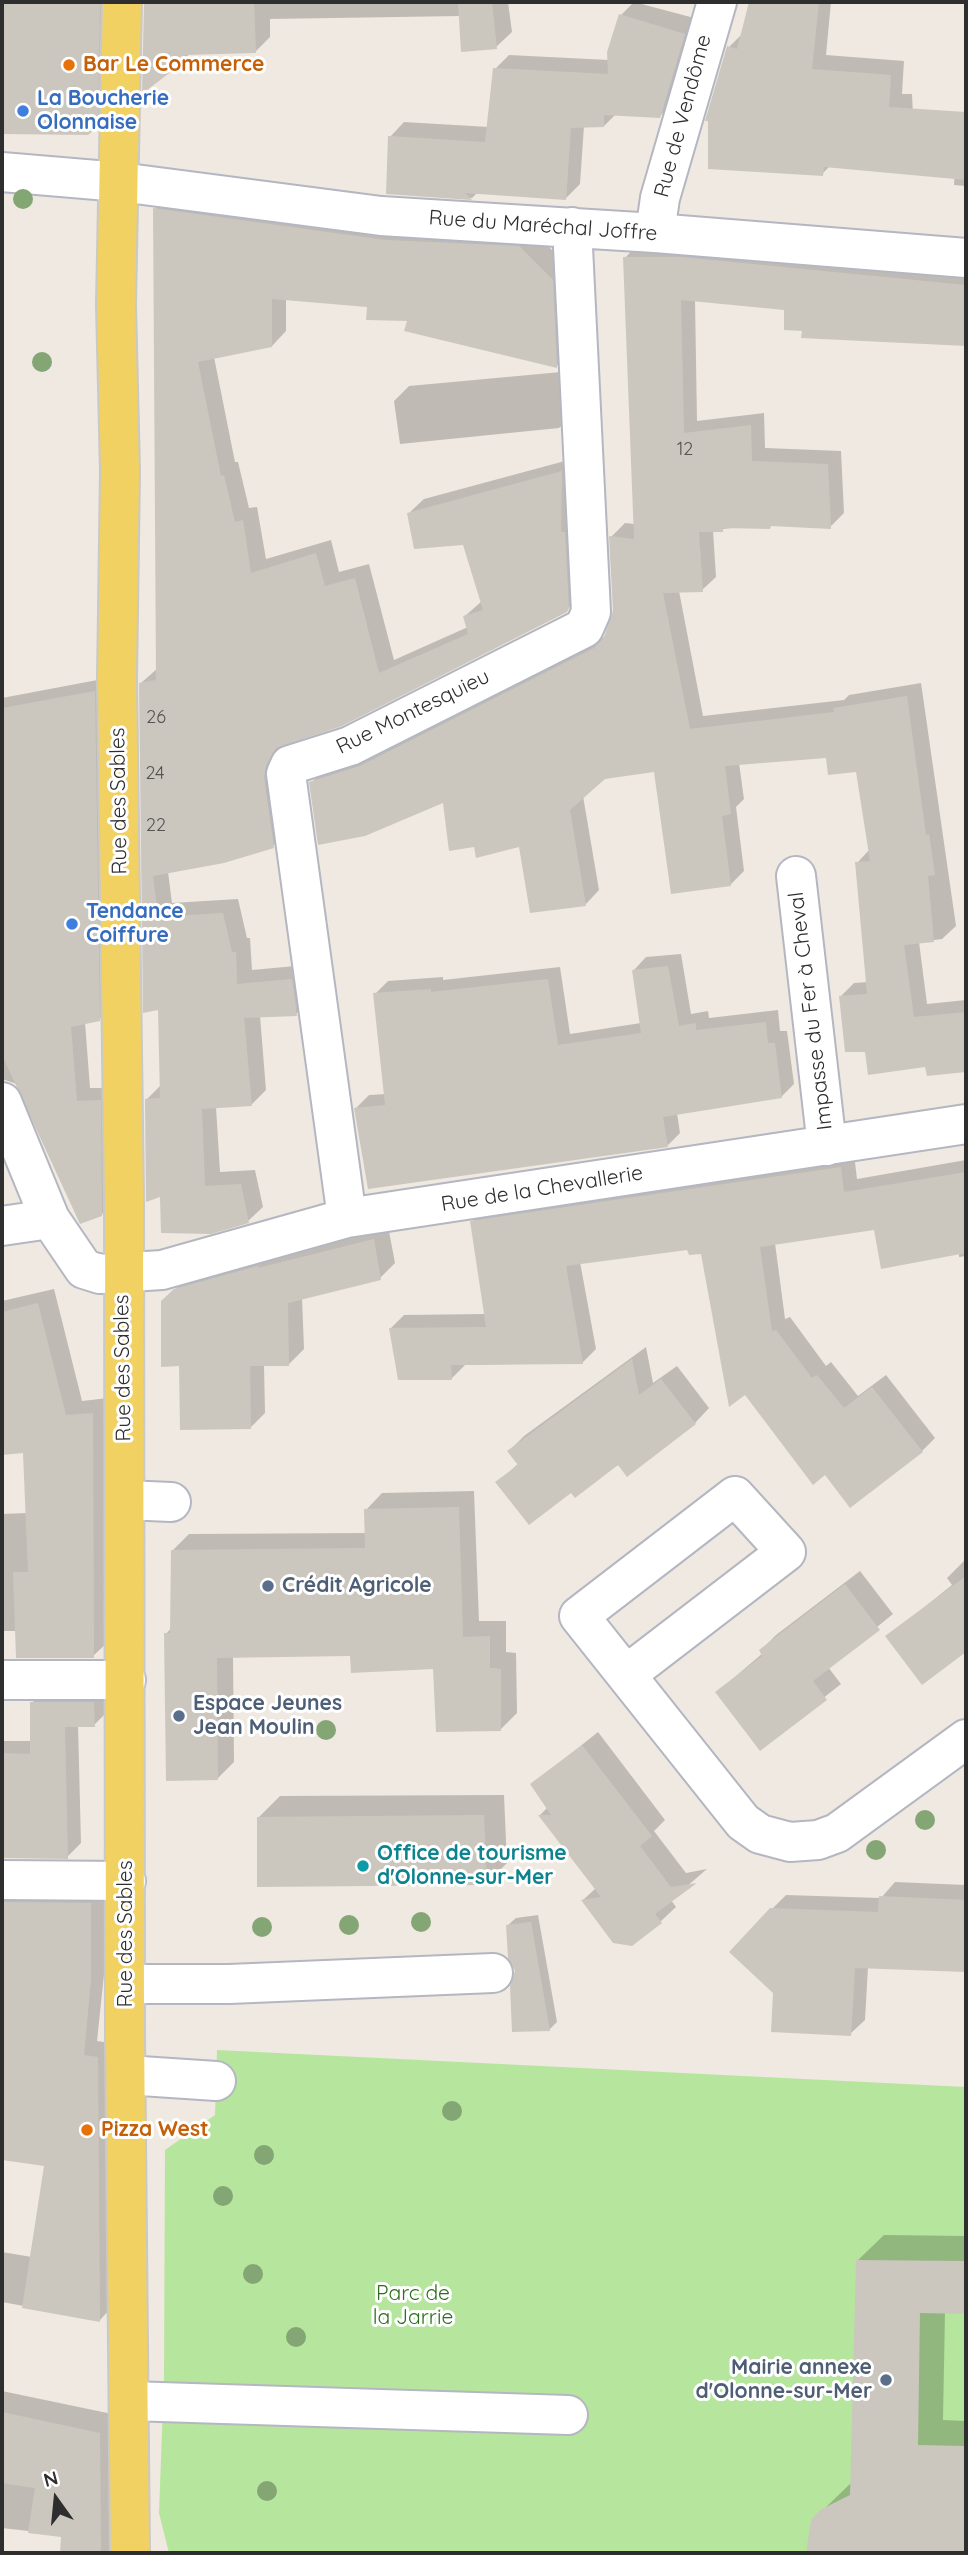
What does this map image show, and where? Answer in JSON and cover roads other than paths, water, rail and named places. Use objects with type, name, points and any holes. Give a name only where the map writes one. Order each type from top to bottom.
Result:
[{"type":"main road","name":"Rue des Sables","points":[[122,2],[116,304],[127,1680],[126,2075],[130,2553]]},
{"type":"street","name":"Rue de Vendôme","points":[[655,233],[660,198],[717,2]]},
{"type":"street","name":"Rue du Maréchal Joffre","points":[[2,172],[120,182],[381,216],[572,227],[966,258]]},
{"type":"street","name":"Rue Montesquieu","points":[[347,1218],[286,774],[290,765],[350,746],[584,628],[591,612],[572,227]]},
{"type":"street","name":"Impasse du Fer à Cheval","points":[[796,876],[827,1146]]},
{"type":"street","name":"Rue de la Chevallerie","points":[[2,1101],[50,1219],[84,1269],[100,1274],[162,1270],[347,1218],[966,1124]]},
{"type":"street","points":[[2,1226],[50,1219]]},
{"type":"street","points":[[627,1674],[786,1552],[735,1496],[579,1616],[743,1822],[760,1834],[790,1842],[818,1840],[837,1833],[966,1739]]},
{"type":"street","points":[[125,1500],[171,1502]]},
{"type":"street","points":[[2,1680],[127,1680]]},
{"type":"street","points":[[2,1880],[126,1881]]},
{"type":"street","points":[[127,1983],[229,1983],[494,1973]]},
{"type":"street","points":[[126,2075],[216,2081]]},
{"type":"street","points":[[129,2401],[568,2415]]},
{"type":"place","name":"Bar Le Commerce","points":[[69,65]]},
{"type":"place","name":"La Boucherie Olonnaise","points":[[23,111]]},
{"type":"place","name":"Tendance Coiffure","points":[[72,924]]},
{"type":"place","name":"Crédit Agricole","points":[[268,1586]]},
{"type":"place","name":"Espace Jeunes Jean Moulin","points":[[179,1716]]},
{"type":"place","name":"Office de tourisme d'Olonne-sur-Mer","points":[[363,1866]]},
{"type":"place","name":"Pizza West","points":[[87,2130]]},
{"type":"place","name":"Mairie annexe d'Olonne-sur-Mer","points":[[886,2380]]},
{"type":"park label","name":"Parc de la Jarrie","points":[[413,2306]]}]
